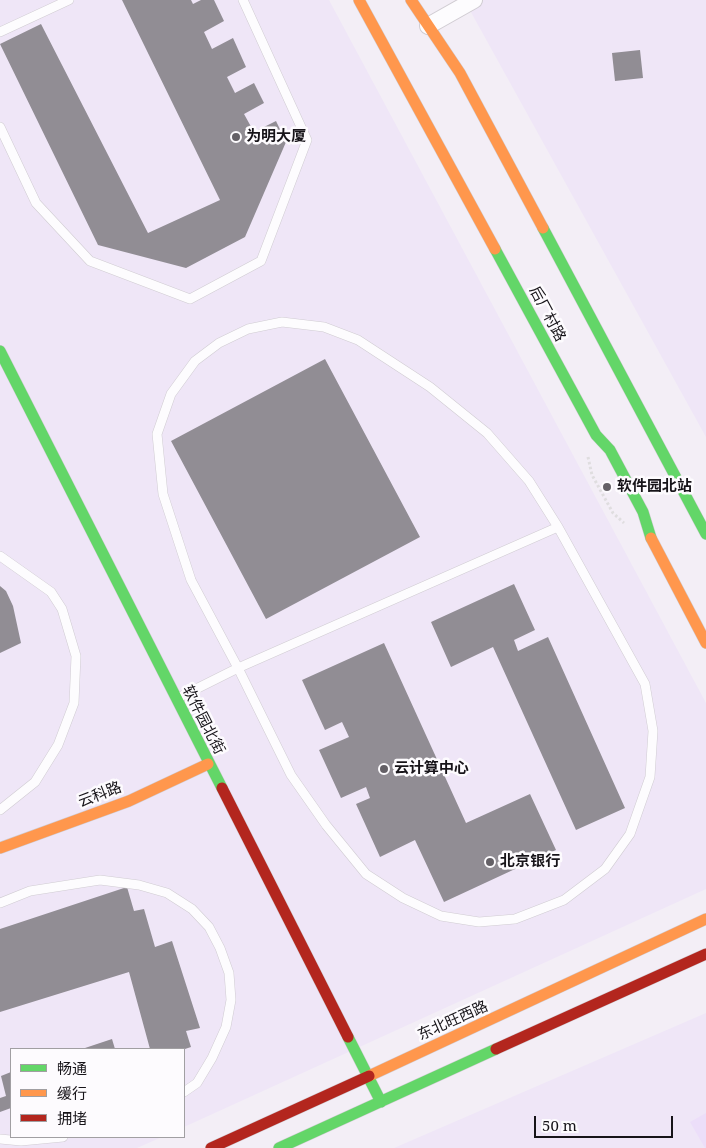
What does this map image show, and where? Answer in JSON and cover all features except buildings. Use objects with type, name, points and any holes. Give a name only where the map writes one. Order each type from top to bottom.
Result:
[{"type":"street","name":"后厂村路","points":[[359,0],[596,435],[610,450],[643,512],[649,534],[706,643]]},
{"type":"street","points":[[411,0],[460,73],[706,534]]},
{"type":"street","points":[[428,26],[474,0]]},
{"type":"street","name":"软件园北街","points":[[0,351],[381,1102]]},
{"type":"street","name":"云科路","points":[[0,848],[130,801],[208,764]]},
{"type":"street","name":"东北旺西路","points":[[210,1148],[706,919]]},
{"type":"street","points":[[279,1148],[706,954]]},
{"type":"lane","points":[[0,32],[69,0]]},
{"type":"lane","points":[[0,127],[36,204],[90,262],[190,299],[261,261],[307,140],[243,0]]},
{"type":"lane","points":[[282,322],[324,327],[358,340],[430,386],[487,433],[529,481],[558,527],[645,684],[653,731],[650,776],[630,834],[605,869],[564,900],[515,919],[479,922],[441,916],[403,898],[366,874],[326,826],[291,775],[238,668],[191,580],[163,494],[157,434],[172,394],[195,361],[218,343],[248,330],[282,322]]},
{"type":"lane","points":[[176,699],[238,668],[558,527]]},
{"type":"lane","points":[[0,556],[51,592],[62,609],[76,656],[74,703],[58,745],[35,782],[0,810]]},
{"type":"lane","points":[[0,903],[30,891],[100,880],[139,885],[167,893],[192,909],[208,926],[220,948],[229,973],[231,1000],[226,1027],[212,1058],[196,1083],[185,1091]]},
{"type":"lane","points":[[0,1139],[22,1141],[53,1138]]},
{"type":"shaded area","points":[[0,0],[329,0],[706,703],[706,889],[185,1127],[185,1048],[10,1048],[10,1138],[160,1138],[137,1148],[0,1148]]},
{"type":"shaded area","points":[[476,0],[706,0],[706,437],[467,5]]},
{"type":"shaded area","points":[[706,1013],[706,1148],[394,1148]]},
{"type":"shaded area","points":[[706,1113],[706,1148],[705,1148],[690,1122]]},
{"type":"traffic: fast","points":[[543,228],[706,534]]},
{"type":"traffic: fast","points":[[495,249],[596,435],[610,450],[643,512],[651,538]]},
{"type":"traffic: fast","points":[[0,351],[222,788]]},
{"type":"traffic: fast","points":[[348,1037],[381,1102]]},
{"type":"traffic: fast","points":[[279,1148],[496,1049]]},
{"type":"traffic: slow","points":[[359,0],[495,249]]},
{"type":"traffic: slow","points":[[411,0],[460,73],[543,228]]},
{"type":"traffic: slow","points":[[651,538],[706,643]]},
{"type":"traffic: slow","points":[[0,848],[129,801],[208,764]]},
{"type":"traffic: slow","points":[[369,1076],[706,919]]},
{"type":"traffic: jam","points":[[222,788],[348,1037]]},
{"type":"traffic: jam","points":[[496,1049],[706,954]]},
{"type":"traffic: jam","points":[[211,1148],[369,1076]]},
{"type":"place","name":"为明大厦","points":[[236,137]]},
{"type":"place","name":"软件园北站","points":[[607,487]]},
{"type":"place","name":"云计算中心","points":[[384,769]]},
{"type":"place","name":"北京银行","points":[[490,862]]}]
